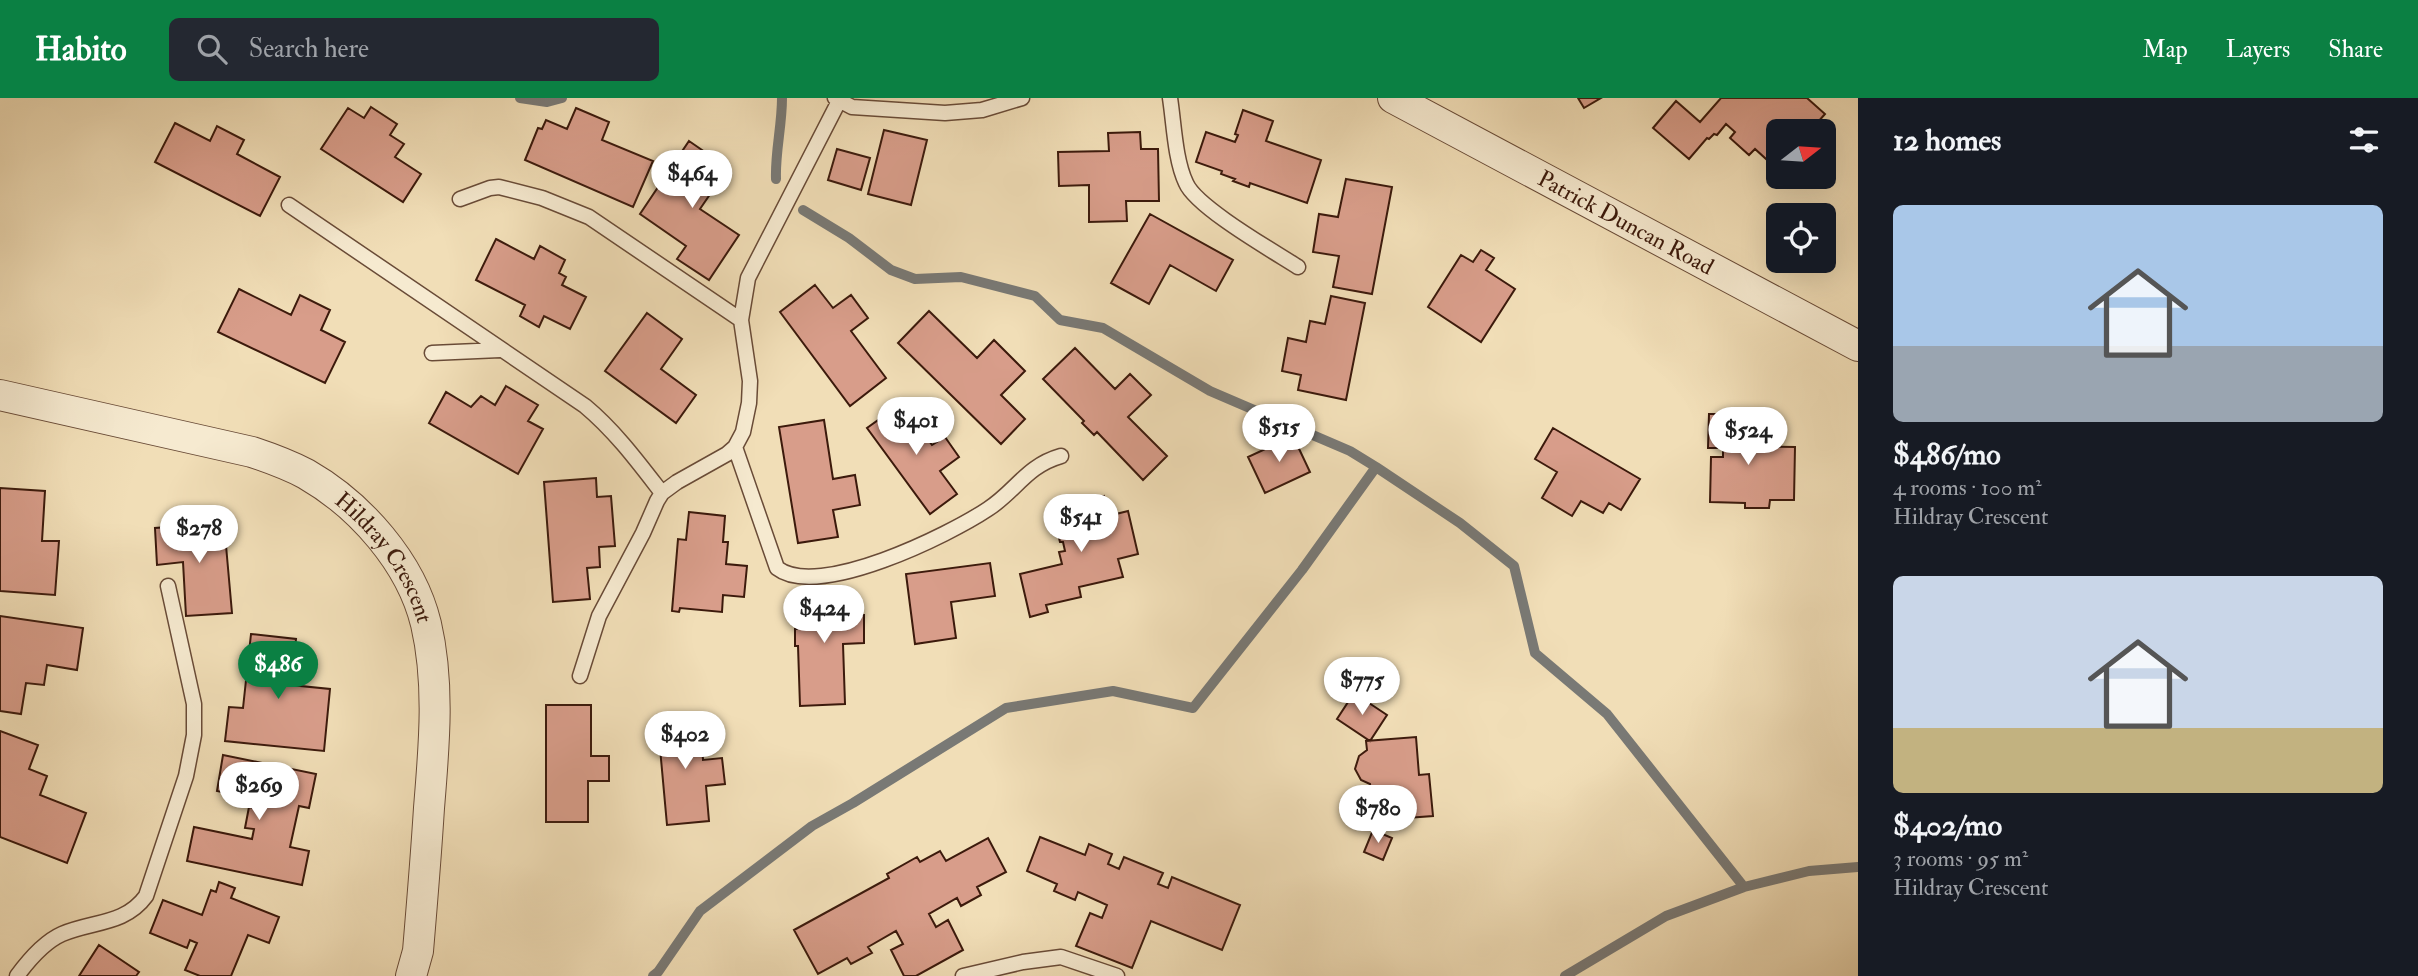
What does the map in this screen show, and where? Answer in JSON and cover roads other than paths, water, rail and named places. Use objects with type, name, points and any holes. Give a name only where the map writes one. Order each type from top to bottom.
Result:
[{"type":"street","name":"Patrick Duncan Road","points":[[1394,98],[1858,345]]},
{"type":"street","name":"Hildray Crescent","points":[[0,394],[265,456],[305,474],[338,495],[378,534],[403,570],[414,593],[425,622],[432,663],[436,734],[418,951],[411,976]]},
{"type":"lane","points":[[580,676],[599,616],[662,494],[735,447],[743,432],[750,381],[741,320],[748,278],[837,99],[863,109],[945,113],[982,110],[1023,98]]},
{"type":"lane","points":[[1170,98],[1182,175],[1187,187],[1218,216],[1298,267]]},
{"type":"lane","points":[[460,199],[490,188],[506,188],[542,198],[589,217],[741,320]]},
{"type":"lane","points":[[289,205],[585,406],[603,421],[629,450],[662,494]]},
{"type":"lane","points":[[432,353],[500,350]]},
{"type":"lane","points":[[735,447],[777,568],[783,573],[798,577],[852,572],[950,533],[991,508],[1038,464],[1061,456]]},
{"type":"lane","points":[[17,976],[41,949],[59,935],[125,915],[137,909],[146,896],[186,776],[194,735],[194,704],[168,586]]},
{"type":"lane","points":[[963,976],[1023,962],[1061,957],[1117,976]]},
{"type":"waterway","points":[[520,98],[547,102],[562,98]]},
{"type":"waterway","points":[[776,179],[782,98]]},
{"type":"waterway","points":[[803,210],[849,238],[891,270],[915,279],[961,277],[1035,296],[1060,320],[1103,328],[1210,391],[1350,451],[1376,467]]},
{"type":"waterway","points":[[653,976],[700,911],[812,826],[1006,708],[1113,691],[1193,708],[1302,570],[1376,467],[1460,523],[1514,566],[1535,653],[1607,714],[1744,887]]},
{"type":"waterway","points":[[1565,976],[1666,916],[1744,887],[1809,871],[1858,867]]}]
